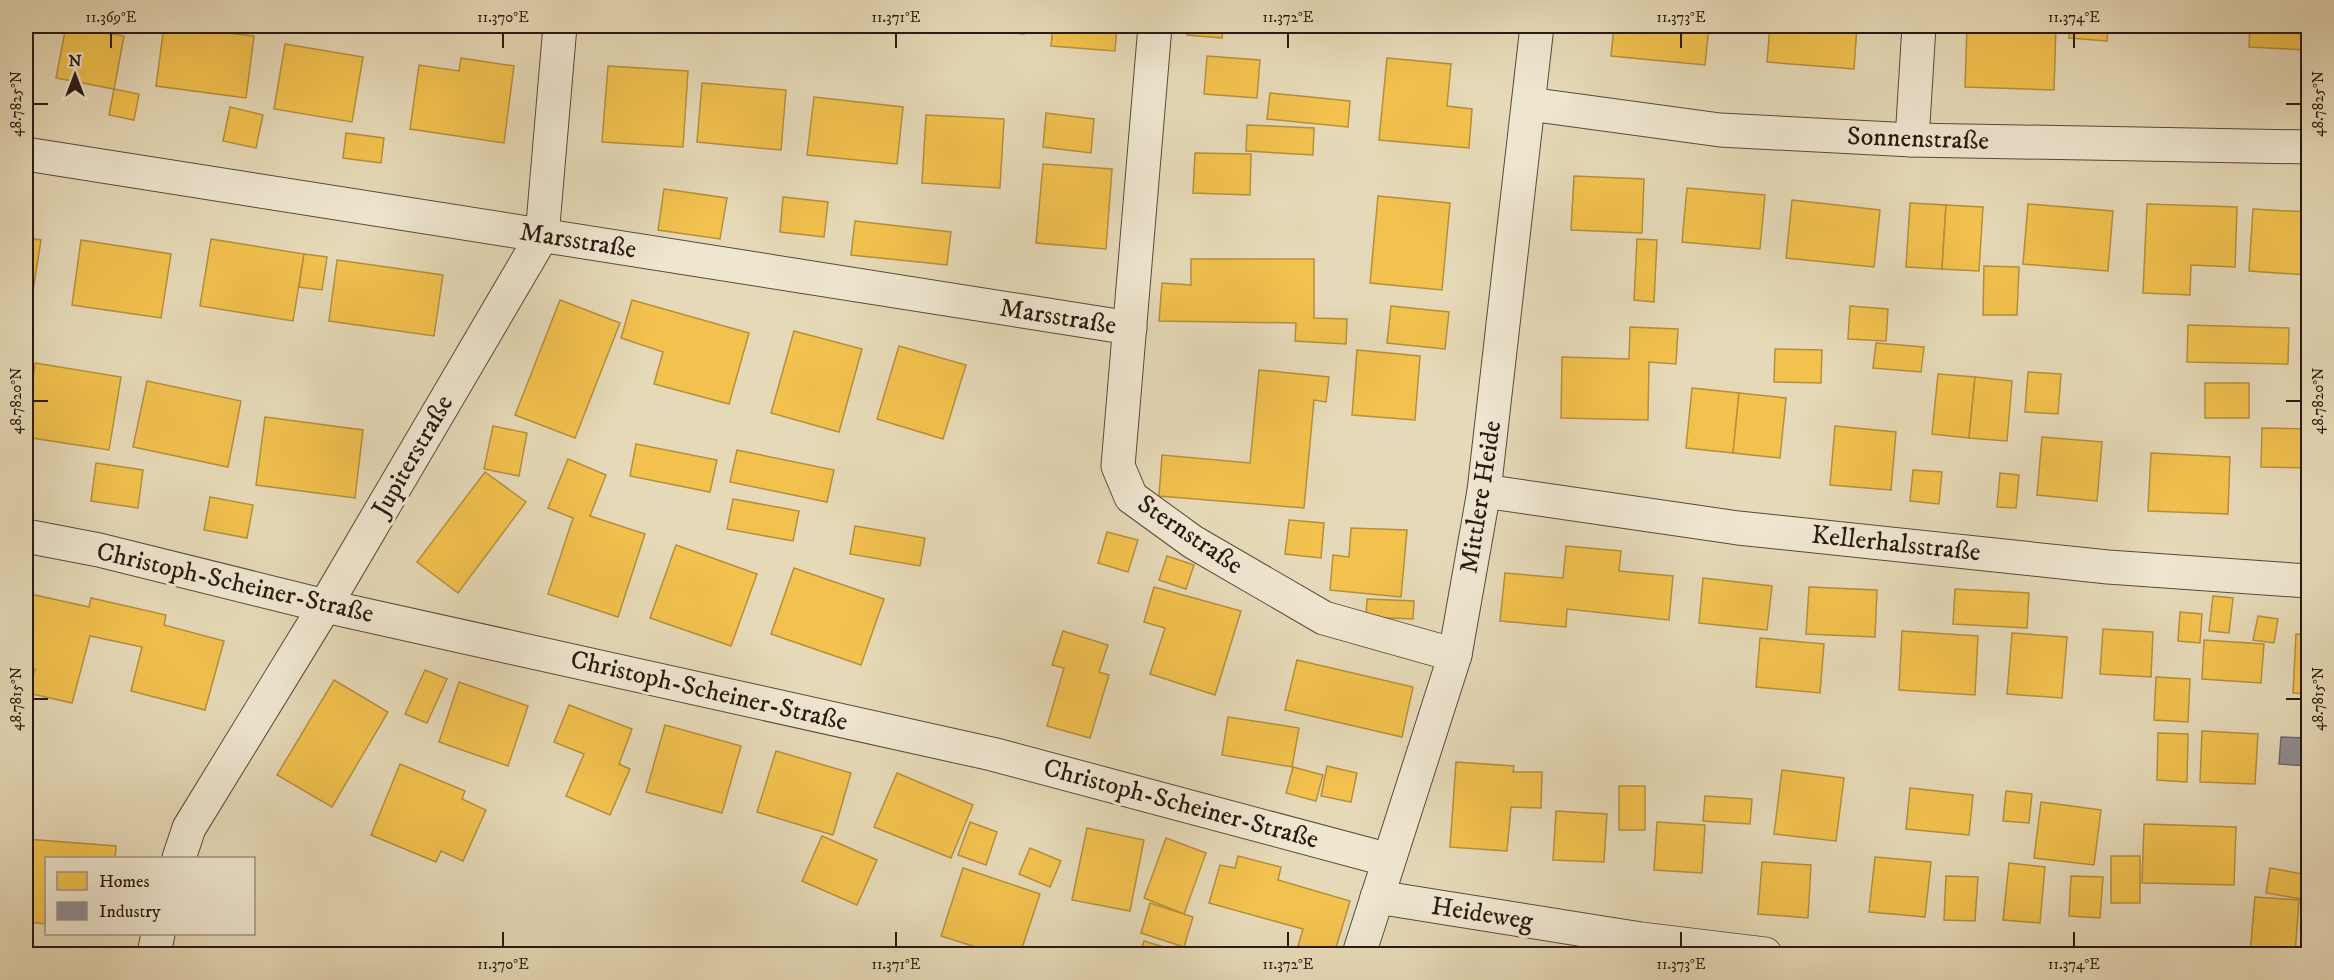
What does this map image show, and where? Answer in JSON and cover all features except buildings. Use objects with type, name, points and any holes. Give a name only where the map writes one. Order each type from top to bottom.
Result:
[{"type":"street","name":"Jupiterstraße","points":[[178,857],[189,828],[325,606],[542,236],[560,26]]},
{"type":"street","name":"Sternstraße","points":[[1155,26],[1118,466],[1131,497],[1193,542],[1324,618],[1455,655]]},
{"type":"street","name":"Mittlere Heide","points":[[1359,954],[1455,655],[1484,490],[1537,26]]},
{"type":"street","points":[[1912,140],[1919,26]]},
{"type":"street","name":"Sonnenstraße","points":[[1529,104],[1720,130],[1912,140],[2308,147]]},
{"type":"street","name":"Marsstraße","points":[[26,154],[1130,328]]},
{"type":"street","name":"Kellerhalsstraße","points":[[1484,490],[1738,528],[2108,567],[2308,581]]},
{"type":"street","name":"Christoph-Scheiner-Straße","points":[[26,536],[99,550],[325,606],[992,754],[1389,860]]},
{"type":"street","name":"Heideweg","points":[[1377,897],[1641,939],[1765,954]]},
{"type":"street","points":[[154,954],[158,935]]}]
